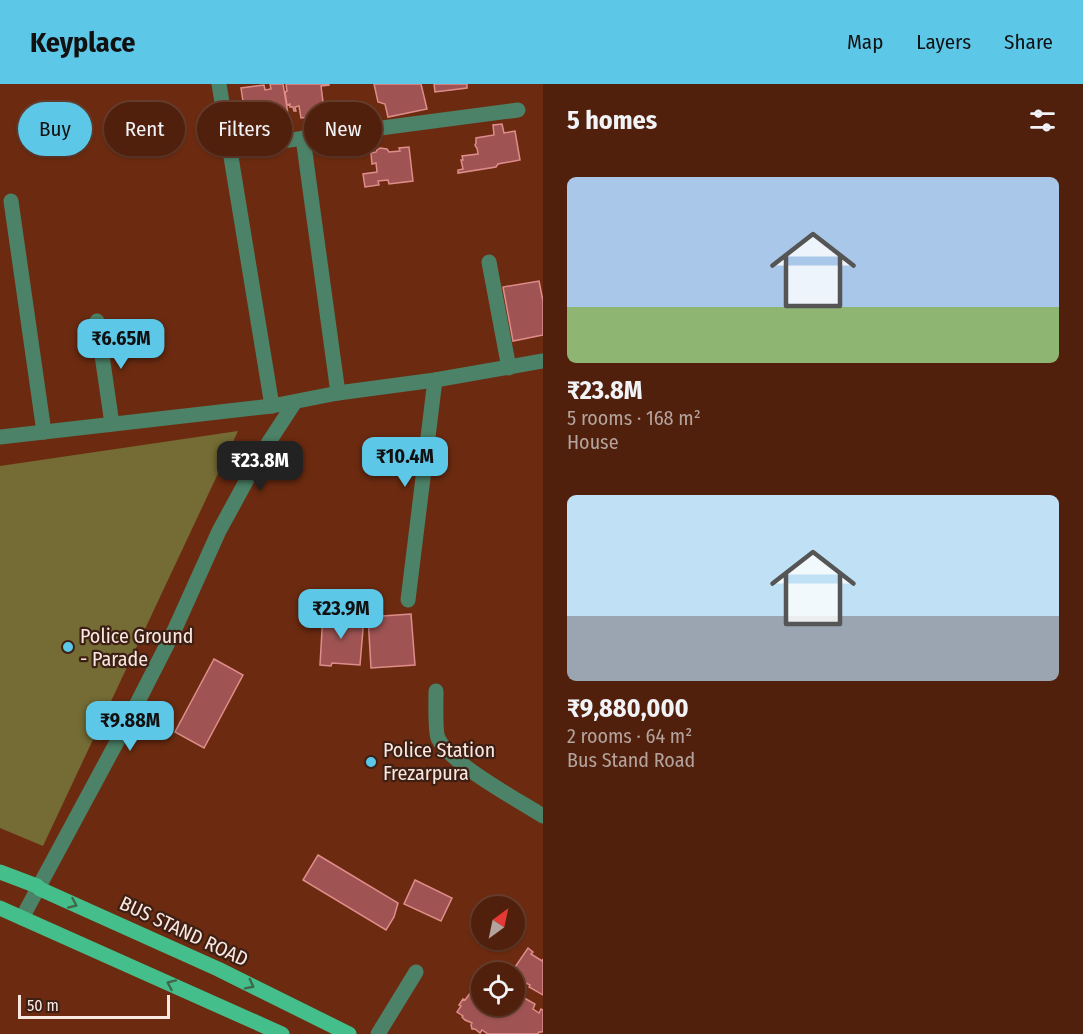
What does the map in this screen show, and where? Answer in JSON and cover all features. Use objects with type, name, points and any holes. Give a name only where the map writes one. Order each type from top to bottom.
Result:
[{"type":"main road","name":"BUS STAND ROAD","points":[[0,872],[38,886],[40,889],[218,969],[349,1034]]},
{"type":"main road","points":[[0,908],[282,1034]]},
{"type":"street","points":[[219,84],[222,102]]},
{"type":"street","points":[[292,140],[518,110]]},
{"type":"street","points":[[303,138],[338,393]]},
{"type":"street","points":[[231,156],[272,406]]},
{"type":"street","points":[[10,201],[44,432]]},
{"type":"street","points":[[489,262],[509,368]]},
{"type":"street","points":[[97,321],[112,424]]},
{"type":"street","points":[[0,437],[272,406],[338,393],[435,380],[543,361]]},
{"type":"street","points":[[408,600],[435,380]]},
{"type":"street","points":[[22,918],[142,694],[174,631],[219,531],[261,454],[295,402]]},
{"type":"street","points":[[436,691],[438,737],[449,753],[467,768],[543,816]]},
{"type":"street","points":[[378,1034],[416,972]]},
{"type":"shaded area","name":"Police Ground - Parade","points":[[238,431],[43,846],[0,828],[0,466]]},
{"type":"building","points":[[270,84],[283,84],[286,102],[243,102],[241,88],[264,85],[265,90],[271,89]]},
{"type":"building","points":[[286,84],[329,84],[321,86],[323,102],[304,102],[304,118],[301,118],[299,106],[295,107],[296,111],[294,111],[292,102],[287,102],[285,92],[287,91]]},
{"type":"building","points":[[374,84],[421,84],[427,109],[388,117],[385,104],[378,102]]},
{"type":"building","points":[[434,84],[467,84],[467,88],[435,92]]},
{"type":"building","points":[[502,124],[504,133],[515,131],[520,160],[498,164],[496,167],[458,173],[458,170],[463,169],[462,156],[478,154],[475,145],[476,138],[494,135],[493,125]]},
{"type":"building","points":[[409,147],[413,181],[389,184],[388,180],[378,181],[379,185],[365,187],[363,174],[377,172],[376,163],[372,164],[371,156],[382,156],[382,148],[389,152],[400,151],[399,148]]},
{"type":"building","points":[[539,281],[543,301],[543,335],[513,341],[503,287]]},
{"type":"building","points":[[323,613],[364,617],[360,665],[332,663],[331,666],[320,665]]},
{"type":"building","points":[[411,614],[415,665],[371,668],[368,617]]},
{"type":"building","points":[[214,659],[243,675],[204,748],[175,732]]},
{"type":"building","points":[[318,855],[398,903],[394,917],[386,930],[303,880]]},
{"type":"building","points":[[415,880],[452,898],[441,921],[404,904]]},
{"type":"building","points":[[528,948],[533,952],[531,954],[542,961],[543,959],[543,995],[525,982],[525,962],[518,962]]},
{"type":"building","points":[[471,992],[471,1016],[525,1016],[525,999],[535,1004],[533,1009],[539,1013],[541,1009],[543,1010],[543,1031],[538,1034],[488,1034],[482,1030],[480,1033],[472,1029],[472,1023],[457,1012],[463,999],[465,1000]]},
{"type":"place","name":"Police Ground - Parade","points":[[68,647]]},
{"type":"place","name":"Police Station Frezarpura","points":[[371,762]]}]
